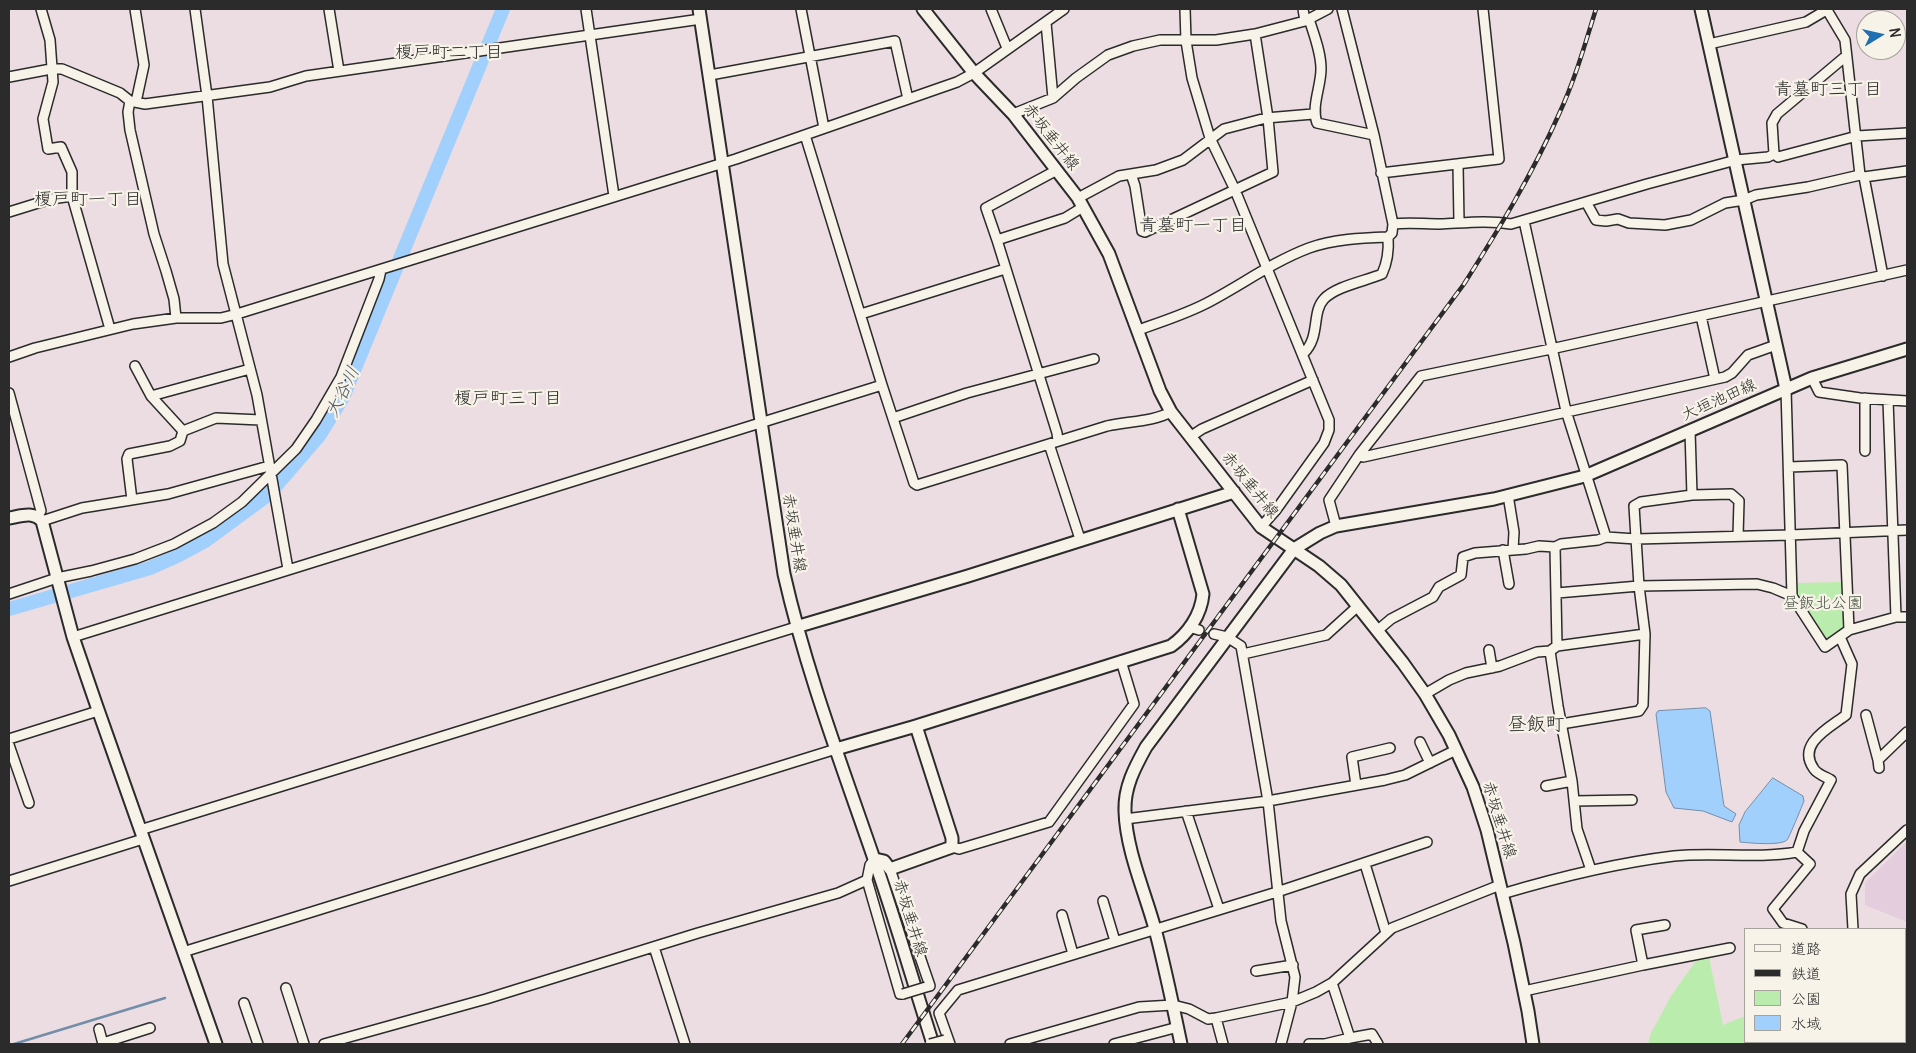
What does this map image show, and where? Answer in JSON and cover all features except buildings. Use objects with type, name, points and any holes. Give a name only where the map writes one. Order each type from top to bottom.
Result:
[{"type":"main road","name":"赤坂垂井線","points":[[924,9],[974,73],[1013,114],[1081,202],[1109,254],[1160,391],[1171,412],[1261,527],[1333,577],[1378,630],[1425,694],[1456,750],[1473,787],[1481,812],[1524,991],[1533,1044]]},
{"type":"main road","points":[[1701,9],[1786,389]]},
{"type":"main road","name":"赤坂垂井線","points":[[700,14],[760,423],[784,574],[796,628],[874,859],[931,1044]]},
{"type":"main road","name":"大垣池田線","points":[[1181,1044],[1155,929],[1130,844],[1125,819],[1126,792],[1132,773],[1146,747],[1294,549],[1320,532],[1336,526],[1508,495],[1586,476],[1812,378],[1907,349]]},
{"type":"main road","points":[[796,628],[1234,492]]},
{"type":"main road","points":[[836,749],[916,726],[1171,646],[1194,629],[1202,607],[1203,594],[1178,510]]},
{"type":"main road","points":[[9,518],[27,514],[39,518],[73,637],[216,1044]]},
{"type":"main road","points":[[874,859],[884,861],[890,869],[952,847],[952,838],[916,726]]},
{"type":"street","points":[[41,9],[50,40],[53,82],[43,119],[48,149],[61,147],[72,172],[72,196],[110,329]]},
{"type":"street","points":[[135,9],[144,65],[128,112],[130,130],[154,234],[174,299],[176,318]]},
{"type":"street","points":[[195,9],[207,96],[223,264],[262,420],[288,569]]},
{"type":"street","points":[[329,9],[339,72]]},
{"type":"street","points":[[586,9],[614,196]]},
{"type":"street","points":[[801,9],[824,128]]},
{"type":"street","points":[[990,9],[1007,48]]},
{"type":"street","points":[[9,357],[35,348],[133,324],[176,318],[212,319],[237,314],[805,135],[957,82],[974,73],[1064,9]]},
{"type":"street","points":[[1185,9],[1186,41],[1192,78],[1210,138],[1235,190],[1268,268],[1329,420],[1329,430],[1324,443],[1276,510],[1261,527]]},
{"type":"street","points":[[1303,9],[1319,54],[1321,69],[1313,114],[1316,123],[1374,135]]},
{"type":"street","points":[[1013,114],[1053,98],[1076,78],[1108,55],[1133,46],[1160,40],[1216,40],[1256,34],[1307,20],[1328,9]]},
{"type":"street","points":[[1303,354],[1310,347],[1316,330],[1319,308],[1324,300],[1354,283],[1382,274],[1386,265],[1388,237],[1392,233],[1393,224],[1374,135],[1342,9]]},
{"type":"street","points":[[1381,173],[1499,159],[1484,9]]},
{"type":"street","points":[[1709,44],[1806,22],[1828,10],[1845,40],[1862,176],[1883,276]]},
{"type":"street","points":[[9,76],[62,69],[120,93],[132,101],[145,104],[270,87],[306,76],[590,36],[700,14]]},
{"type":"street","points":[[1046,23],[1053,98]]},
{"type":"street","points":[[1131,174],[1135,186],[1142,231],[1145,232],[1273,172],[1268,118],[1256,34]]},
{"type":"street","points":[[710,75],[895,41],[908,98]]},
{"type":"street","points":[[1774,154],[1772,123],[1777,114],[1846,56]]},
{"type":"street","points":[[997,240],[1065,218],[1081,202],[1119,176],[1156,170],[1183,160],[1224,129],[1268,118],[1313,114]]},
{"type":"street","points":[[1393,224],[1496,222],[1511,224],[1736,160],[1774,154],[1778,157],[1857,136],[1907,133]]},
{"type":"street","points":[[805,135],[892,418],[914,483],[917,485],[1054,442],[1129,421],[1159,418],[1171,412]]},
{"type":"street","points":[[1458,165],[1459,222]]},
{"type":"street","points":[[1057,170],[986,208],[1037,373],[1080,539]]},
{"type":"street","points":[[1586,202],[1596,220],[1618,219],[1629,223],[1665,225],[1691,220],[1725,203],[1756,196],[1862,176],[1907,171]]},
{"type":"street","points":[[9,212],[51,199],[72,196]]},
{"type":"street","points":[[1524,221],[1566,411],[1606,537]]},
{"type":"street","points":[[1138,330],[1189,312],[1268,268],[1310,248],[1352,238],[1388,237]]},
{"type":"street","points":[[9,594],[135,559],[174,544],[220,518],[242,502],[296,449],[316,420],[341,377],[383,269]]},
{"type":"street","points":[[861,314],[1005,269]]},
{"type":"street","points":[[1336,526],[1329,500],[1359,455],[1421,376],[1552,349],[1907,270]]},
{"type":"street","points":[[1702,316],[1715,379]]},
{"type":"street","points":[[1359,455],[1363,457],[1725,377],[1732,373],[1748,355],[1776,345]]},
{"type":"street","points":[[892,418],[967,393],[1094,358]]},
{"type":"street","points":[[135,366],[151,396],[183,431]]},
{"type":"street","points":[[151,396],[250,369]]},
{"type":"street","points":[[1812,378],[1819,392],[1907,401]]},
{"type":"street","points":[[1190,437],[1202,429],[1314,380]]},
{"type":"street","points":[[73,637],[882,385]]},
{"type":"street","points":[[1786,389],[1792,596],[1825,647],[1848,630],[1896,617],[1907,617]]},
{"type":"street","points":[[9,392],[40,511],[39,518],[82,508],[168,494],[270,473]]},
{"type":"street","points":[[1865,398],[1865,451]]},
{"type":"street","points":[[1888,400],[1896,617]]},
{"type":"street","points":[[183,431],[216,418],[262,420]]},
{"type":"street","points":[[132,500],[127,459],[129,454],[170,446],[180,441],[183,431]]},
{"type":"street","points":[[1690,431],[1692,495]]},
{"type":"street","points":[[1789,467],[1842,465],[1848,630]]},
{"type":"street","points":[[1561,724],[1639,711],[1643,705],[1644,634],[1634,506],[1641,502],[1692,495],[1731,494],[1739,501],[1738,536]]},
{"type":"street","points":[[1508,495],[1514,532],[1508,550],[1509,584]]},
{"type":"street","points":[[1378,630],[1390,619],[1433,597],[1439,587],[1461,575],[1463,558],[1475,553],[1539,546],[1555,547],[1561,544],[1598,540],[1606,537],[1636,539],[1907,530]]},
{"type":"street","points":[[1555,547],[1557,593],[1553,648],[1561,724],[1572,782],[1577,829],[1591,870]]},
{"type":"street","points":[[1557,593],[1639,586],[1757,584],[1792,596]]},
{"type":"street","points":[[1242,654],[1326,635],[1358,606]]},
{"type":"street","points":[[9,881],[142,835],[796,628]]},
{"type":"street","points":[[1214,634],[1227,637],[1241,646],[1268,801],[1281,922],[1295,977],[1292,1002],[1281,1044]]},
{"type":"street","points":[[1425,694],[1449,680],[1466,673],[1492,668],[1537,652],[1644,634]]},
{"type":"street","points":[[1797,852],[1804,831],[1831,780],[1814,770],[1809,755],[1812,740],[1846,715],[1852,664],[1840,637]]},
{"type":"street","points":[[1489,650],[1492,668]]},
{"type":"street","points":[[952,847],[959,849],[1049,822],[1134,704],[1121,661]]},
{"type":"street","points":[[9,739],[98,711]]},
{"type":"street","points":[[1866,715],[1878,764],[1907,732]]},
{"type":"street","points":[[1420,742],[1430,763]]},
{"type":"street","points":[[9,745],[29,803]]},
{"type":"street","points":[[1356,785],[1352,756],[1390,748]]},
{"type":"street","points":[[183,952],[836,749]]},
{"type":"street","points":[[1125,819],[1268,801],[1405,775],[1456,750]]},
{"type":"street","points":[[1546,786],[1572,782]]},
{"type":"street","points":[[1574,801],[1632,800]]},
{"type":"street","points":[[1186,811],[1219,909]]},
{"type":"street","points":[[1853,928],[1852,894],[1860,874],[1907,830]]},
{"type":"street","points":[[931,1044],[947,1041],[939,1013],[958,990],[1277,892],[1427,842]]},
{"type":"street","points":[[1010,1044],[1139,1007],[1173,1005],[1189,1009],[1208,1019],[1292,1002],[1332,984],[1392,928],[1411,920],[1501,889],[1591,870],[1674,856],[1797,852],[1810,864],[1772,909],[1783,923],[1799,928]]},
{"type":"street","points":[[874,859],[870,865],[868,880],[900,994],[903,994],[930,986],[890,869]]},
{"type":"street","points":[[1365,864],[1386,933]]},
{"type":"street","points":[[324,1044],[486,999],[707,930],[838,893],[868,880]]},
{"type":"street","points":[[1103,901],[1115,942]]},
{"type":"street","points":[[1062,915],[1074,954]]},
{"type":"street","points":[[1643,965],[1636,930],[1665,925]]},
{"type":"street","points":[[654,947],[685,1044]]},
{"type":"street","points":[[1524,991],[1730,948]]},
{"type":"street","points":[[1256,971],[1293,965]]},
{"type":"street","points":[[1332,984],[1350,1038]]},
{"type":"street","points":[[286,988],[304,1044]]},
{"type":"street","points":[[244,1003],[258,1044]]},
{"type":"street","points":[[1216,1018],[1223,1044]]},
{"type":"street","points":[[1114,1044],[1178,1027]]},
{"type":"street","points":[[99,1029],[103,1043],[150,1028]]},
{"type":"street","points":[[1310,1044],[1325,1044],[1372,1034],[1378,1044]]},
{"type":"shaded area","points":[[1907,841],[1907,922],[1865,905],[1865,883]]},
{"type":"green space","name":"昼飯北公園","points":[[1842,582],[1844,629],[1830,640],[1824,639],[1797,599],[1797,583]]},
{"type":"green space","points":[[1709,957],[1723,1025],[1744,1016],[1744,1043],[1762,1043],[1648,1044],[1650,1035],[1671,996],[1695,962]]},
{"type":"water","points":[[1706,708],[1710,711],[1724,806],[1736,814],[1732,822],[1703,811],[1674,808],[1666,792],[1656,714],[1658,711]]},
{"type":"water","points":[[1773,778],[1803,796],[1804,801],[1787,840],[1772,844],[1740,842],[1739,825],[1745,812]]},
{"type":"waterway","name":"大谷川","points":[[9,609],[150,568],[205,541],[269,494],[319,436],[343,397],[503,9]]},
{"type":"waterway","points":[[14,1044],[165,998]]},
{"type":"tunnel","points":[[1199,630],[1214,634]]},
{"type":"railway","points":[[902,1044],[1464,284],[1515,200],[1549,136],[1570,88],[1596,9]]},
{"type":"district","name":"榎戸町二丁目","points":[[449,53]]},
{"type":"district","name":"青墓町三丁目","points":[[1828,90]]},
{"type":"district","name":"榎戸町一丁目","points":[[88,200]]},
{"type":"district","name":"青墓町一丁目","points":[[1193,226]]},
{"type":"district","name":"榎戸町三丁目","points":[[508,399]]},
{"type":"district","name":"昼飯町","points":[[1536,725]]}]
